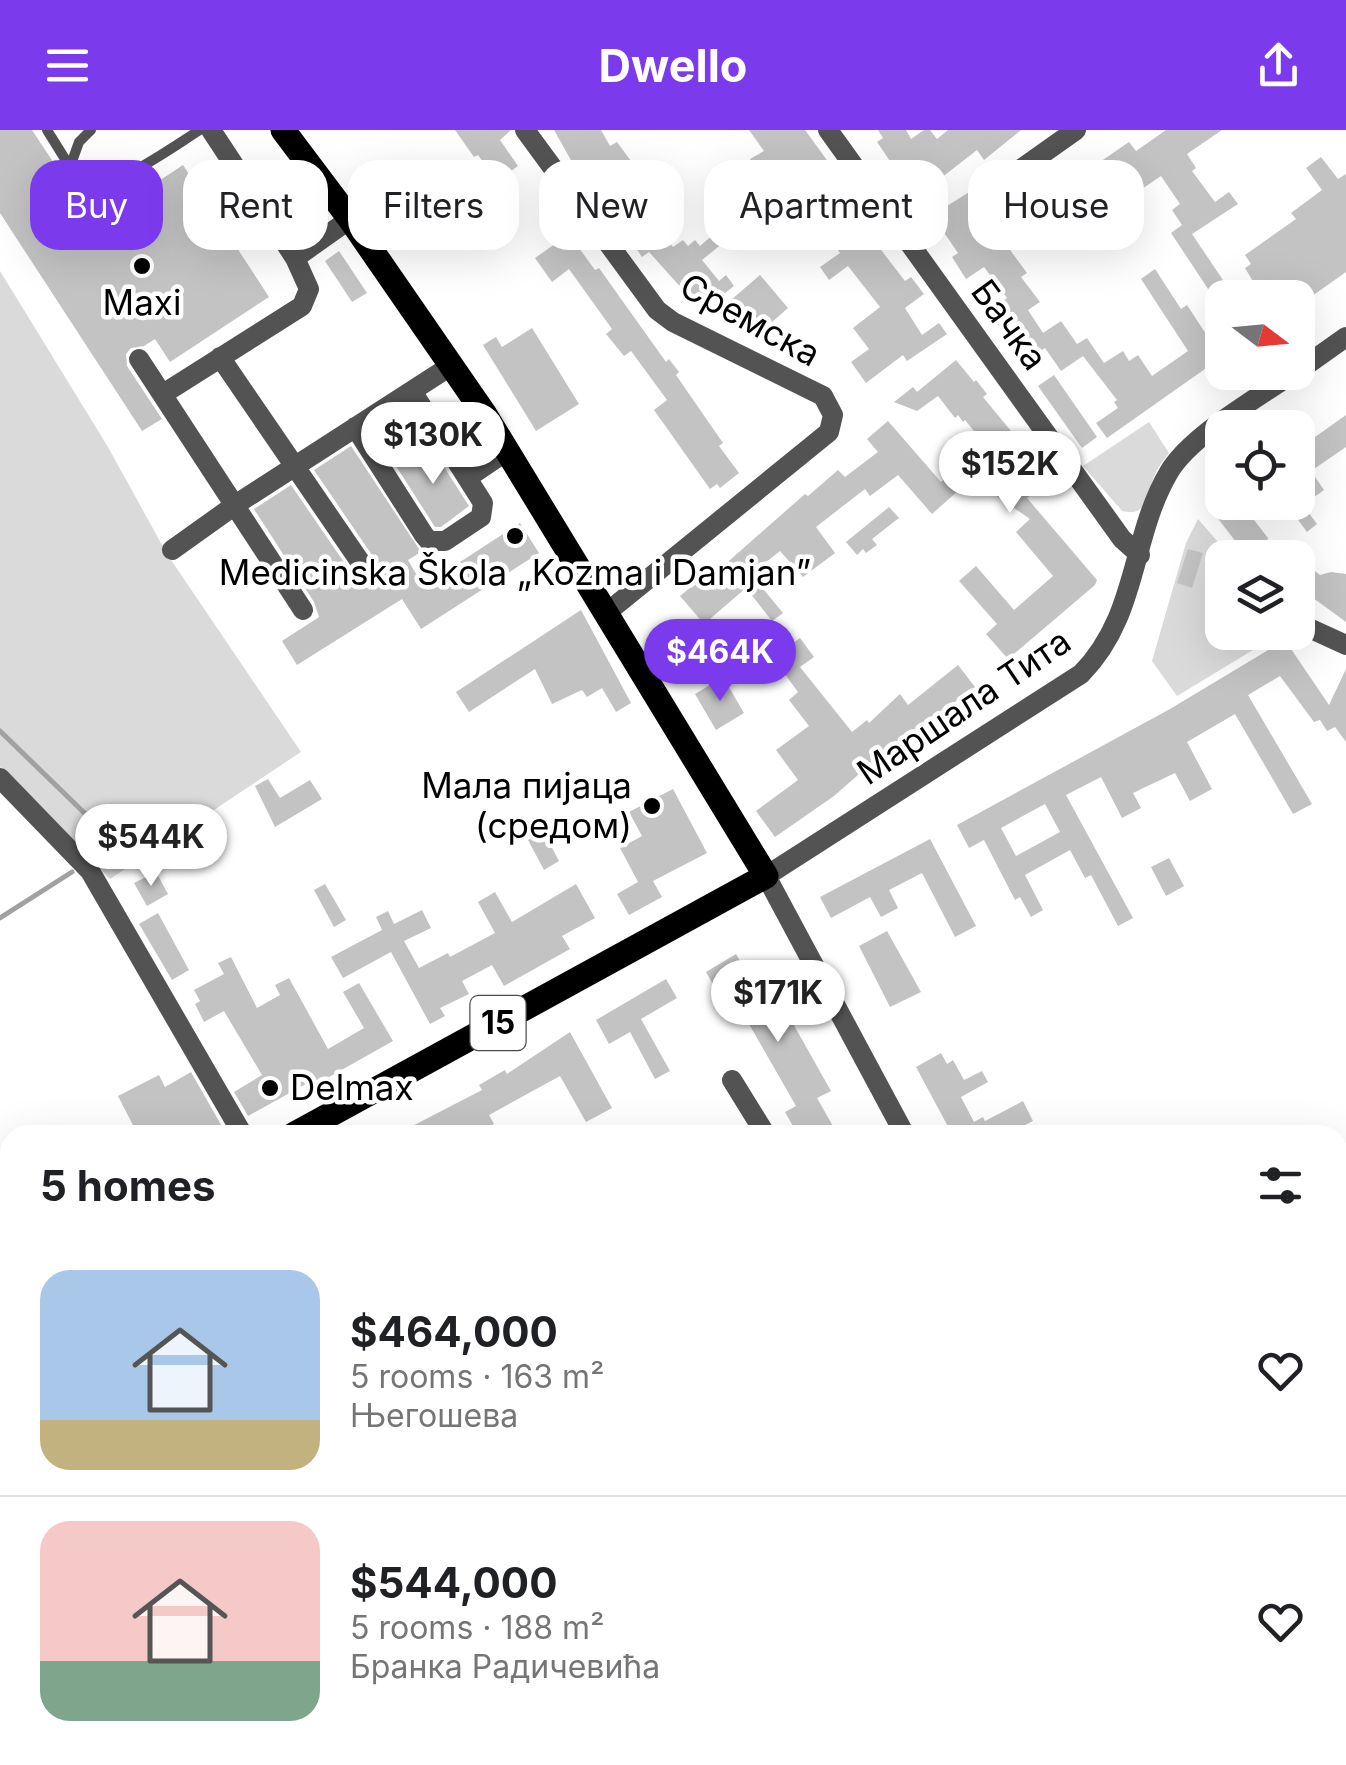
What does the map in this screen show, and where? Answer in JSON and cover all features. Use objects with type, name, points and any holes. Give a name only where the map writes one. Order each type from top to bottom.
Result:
[{"type":"main road","points":[[283,130],[348,216]]},
{"type":"main road","points":[[372,250],[507,451],[766,876]]},
{"type":"main road","name":"15","points":[[311,1125],[766,876]]},
{"type":"street","points":[[163,394],[302,306],[309,289],[295,258],[212,130]]},
{"type":"street","name":"Сремска","points":[[525,130],[658,310],[673,322],[822,396],[833,416],[829,432],[605,614]]},
{"type":"street","name":"Бачка","points":[[828,130],[1122,539],[1140,555]]},
{"type":"street","points":[[1034,160],[1076,130]]},
{"type":"street","points":[[295,258],[348,220]]},
{"type":"street","name":"Маршала Тита","points":[[1315,359],[1346,337]]},
{"type":"street","points":[[220,357],[363,566]]},
{"type":"street","points":[[139,358],[303,610]]},
{"type":"street","points":[[172,550],[452,365]]},
{"type":"street","name":"Маршала Тита","points":[[766,876],[1081,674],[1112,635],[1160,490],[1182,454],[1271,390]]},
{"type":"street","points":[[355,427],[429,541],[444,541],[481,517],[483,504],[412,391]]},
{"type":"street","points":[[467,478],[507,451]]},
{"type":"street","points":[[1315,631],[1346,645]]},
{"type":"street","points":[[0,778],[90,871],[237,1125]]},
{"type":"street","points":[[766,876],[899,1125]]},
{"type":"street","points":[[732,1080],[760,1125]]},
{"type":"lane","points":[[47,130],[66,160]]},
{"type":"lane","points":[[73,160],[79,142],[91,130]]},
{"type":"lane","points":[[149,160],[200,130]]},
{"type":"shaded area","points":[[0,271],[108,447],[167,554],[301,752],[110,879],[0,767]]},
{"type":"shaded area","points":[[1149,422],[1169,453],[1156,471],[1142,507],[1122,511],[1083,466]]},
{"type":"shaded area","points":[[1198,519],[1216,540],[1205,540],[1205,650],[1253,650],[1177,696],[1152,661],[1186,543]]},
{"type":"building","name":"Maxi","points":[[0,130],[32,130],[52,160],[30,160],[30,250],[163,250],[163,178],[183,165],[183,250],[238,250],[269,297],[170,362],[155,339],[131,348],[126,354],[127,366],[162,419],[142,431],[0,213]]},
{"type":"building","points":[[455,130],[511,130],[500,140],[514,160],[474,157]]},
{"type":"building","points":[[554,130],[601,130],[610,146],[617,142],[630,160],[571,160]]},
{"type":"building","points":[[749,130],[805,130],[827,160],[750,159],[764,151]]},
{"type":"building","points":[[878,130],[906,130],[911,139],[930,130],[937,139],[948,130],[1021,130],[984,160],[977,150],[948,173],[948,160],[889,160],[877,142],[883,138]]},
{"type":"building","points":[[1166,130],[1222,130],[1187,154],[1196,168],[1192,171],[1215,202],[1229,192],[1238,204],[1192,234],[1223,280],[1205,280],[1205,284],[1171,233],[1182,225],[1172,210],[1180,204],[1161,176],[1144,188],[1144,160],[1103,160],[1129,142],[1136,151]]},
{"type":"building","points":[[1321,157],[1338,179],[1346,174],[1346,272],[1315,294],[1315,280],[1252,280],[1245,268],[1251,264],[1245,255],[1296,219],[1291,213],[1322,190],[1306,168]]},
{"type":"building","points":[[968,193],[968,250],[1010,250],[1027,273],[1021,277],[1040,302],[1028,310],[1043,333],[1061,321],[1077,344],[1087,338],[1104,363],[1123,351],[1129,361],[1138,355],[1152,376],[1188,351],[1141,279],[1155,269],[1181,309],[1187,305],[1205,332],[1205,369],[1107,438],[1096,423],[1118,408],[1114,402],[1117,400],[1083,356],[1061,371],[1045,348],[1025,362],[988,311],[1007,298],[984,267],[966,279],[952,257],[958,253],[948,238],[948,205]]},
{"type":"building","points":[[695,240],[700,246],[704,243],[704,250],[714,250],[702,260],[719,281],[726,275],[734,286],[702,311],[649,252],[642,257],[637,250],[684,250],[684,241],[688,246]]},
{"type":"building","points":[[546,250],[581,250],[595,270],[599,268],[666,362],[669,359],[679,372],[676,375],[739,473],[720,488],[717,484],[710,489],[654,410],[667,400],[631,351],[624,356],[606,334],[612,329],[569,269],[552,282],[535,258]]},
{"type":"building","points":[[838,250],[881,250],[905,281],[911,277],[924,294],[905,308],[922,335],[939,323],[947,334],[907,361],[903,355],[866,383],[851,362],[869,349],[853,328],[880,307],[848,266],[829,280],[820,267],[840,253]]},
{"type":"building","points":[[339,251],[367,293],[352,302],[325,261]]},
{"type":"building","points":[[760,275],[788,308],[772,322],[765,314],[752,325],[731,300]]},
{"type":"building","points":[[532,328],[579,404],[536,431],[483,345],[496,337],[502,347]]},
{"type":"building","points":[[956,360],[987,394],[983,397],[1011,431],[1005,436],[1030,464],[1036,458],[1052,476],[1027,498],[1097,580],[1008,659],[986,634],[997,624],[959,581],[976,566],[1014,610],[1053,576],[1016,532],[1030,519],[978,483],[1000,463],[965,420],[958,415],[955,418],[938,396],[917,411],[894,402],[913,387],[917,392]]},
{"type":"building","points":[[1054,375],[1097,437],[1082,448],[1038,386]]},
{"type":"building","points":[[1346,415],[1346,447],[1315,468],[1315,437]]},
{"type":"building","points":[[888,421],[941,482],[959,466],[978,473],[932,514],[898,475],[870,496],[865,489],[816,527],[835,553],[803,577],[780,551],[751,574],[783,613],[772,621],[746,588],[704,624],[680,596],[702,578],[705,582],[838,470],[845,477],[878,452],[867,439]]},
{"type":"building","points":[[430,445],[469,506],[441,527],[435,527],[396,466]]},
{"type":"building","points":[[351,446],[421,552],[408,560],[423,586],[520,523],[539,553],[421,629],[402,599],[297,665],[282,641],[319,617],[314,602],[254,509],[291,485],[352,574],[358,579],[370,578],[376,571],[374,558],[314,470]]},
{"type":"building","points":[[1315,477],[1324,490],[1315,496]]},
{"type":"building","points":[[889,507],[899,518],[872,539],[877,545],[857,555],[846,542]]},
{"type":"building","points":[[1219,520],[1254,520],[1268,538],[1267,540],[1234,540]]},
{"type":"building","points":[[1298,520],[1314,520],[1317,524],[1307,532]]},
{"type":"building","points":[[1188,549],[1203,553],[1192,588],[1177,583]]},
{"type":"building","points":[[1315,571],[1320,575],[1346,574],[1346,622],[1315,599]]},
{"type":"building","points":[[581,610],[631,703],[616,712],[602,688],[587,697],[582,690],[552,704],[535,669],[469,712],[456,692]]},
{"type":"building","points":[[800,638],[814,657],[800,667],[852,732],[867,720],[869,723],[900,694],[908,705],[958,665],[975,687],[775,837],[756,811],[798,780],[776,750],[809,726],[789,700],[798,692],[773,658]]},
{"type":"building","points":[[1268,650],[1292,650],[1329,705],[1346,669],[1346,742],[1335,727],[1327,731],[1320,720],[1314,722],[1280,676],[1248,695],[1312,804],[1293,814],[1235,714],[1187,742],[1212,789],[1190,801],[1175,773],[1133,793],[1141,808],[1122,818],[1101,777],[1066,795],[1133,918],[1118,926],[1091,875],[1085,878],[1070,850],[1025,875],[1043,910],[1031,917],[1020,897],[1015,900],[984,840],[969,848],[957,825],[1170,709]],"holes":[[[1045,804],[1060,832],[1016,856],[1001,828]]]},
{"type":"building","points":[[723,677],[744,713],[716,730],[695,694]]},
{"type":"building","points":[[268,779],[280,798],[310,780],[322,799],[275,827],[255,786]]},
{"type":"building","points":[[673,789],[707,853],[653,881],[662,897],[629,915],[617,894],[638,882],[620,848],[642,836],[629,812]]},
{"type":"building","points":[[543,831],[559,861],[544,870],[528,840]]},
{"type":"building","points":[[930,839],[976,926],[955,937],[922,873],[889,890],[898,908],[881,917],[870,897],[831,918],[820,897]]},
{"type":"building","points":[[1169,858],[1184,886],[1166,896],[1151,867]]},
{"type":"building","points":[[156,872],[168,894],[147,906],[134,883]]},
{"type":"building","points":[[325,884],[346,920],[334,927],[314,890]]},
{"type":"building","points":[[576,884],[595,918],[562,936],[570,949],[504,986],[492,965],[462,981],[469,994],[440,1008],[445,1016],[430,1024],[391,952],[343,978],[331,957],[382,930],[376,917],[388,911],[394,924],[422,910],[431,928],[404,941],[419,968],[495,933],[478,902],[495,892],[512,922]]},
{"type":"building","points":[[158,913],[189,970],[172,980],[139,924]]},
{"type":"building","points":[[887,931],[921,992],[890,1007],[859,946]]},
{"type":"building","points":[[736,954],[756,989],[769,981],[831,1091],[817,1098],[832,1125],[792,1125],[785,1112],[796,1106],[737,1003],[727,1009],[706,972]]},
{"type":"building","points":[[231,957],[257,1008],[280,995],[275,985],[289,978],[328,1049],[364,1028],[343,992],[359,983],[393,1041],[315,1085],[313,1080],[248,1116],[234,1092],[262,1075],[224,1011],[204,1022],[195,1004],[200,1001],[194,990],[224,974],[218,963]]},
{"type":"building","points":[[666,979],[677,998],[641,1019],[670,1071],[655,1079],[630,1032],[609,1044],[596,1020]]},
{"type":"building","points":[[570,1032],[612,1108],[586,1122],[560,1076],[489,1115],[492,1125],[414,1125],[482,1090],[479,1085],[505,1070],[507,1074]]},
{"type":"building","points":[[941,1053],[947,1064],[953,1060],[964,1080],[982,1071],[988,1082],[961,1097],[974,1122],[983,1117],[985,1121],[1023,1101],[1033,1121],[1025,1125],[947,1125],[916,1067]]},
{"type":"building","points":[[191,1072],[221,1125],[133,1125],[118,1096],[159,1075],[165,1087]]},
{"type":"waterway","points":[[0,731],[103,831],[89,850]]},
{"type":"waterway","points":[[0,918],[72,872]]},
{"type":"place","name":"Maxi","points":[[142,266]]},
{"type":"place","name":"Medicinska Škola „Kozma i Damjan”","points":[[515,536]]},
{"type":"place","name":"Мала пијаца (средом)","points":[[652,806]]},
{"type":"place","name":"Delmax","points":[[270,1088]]}]
